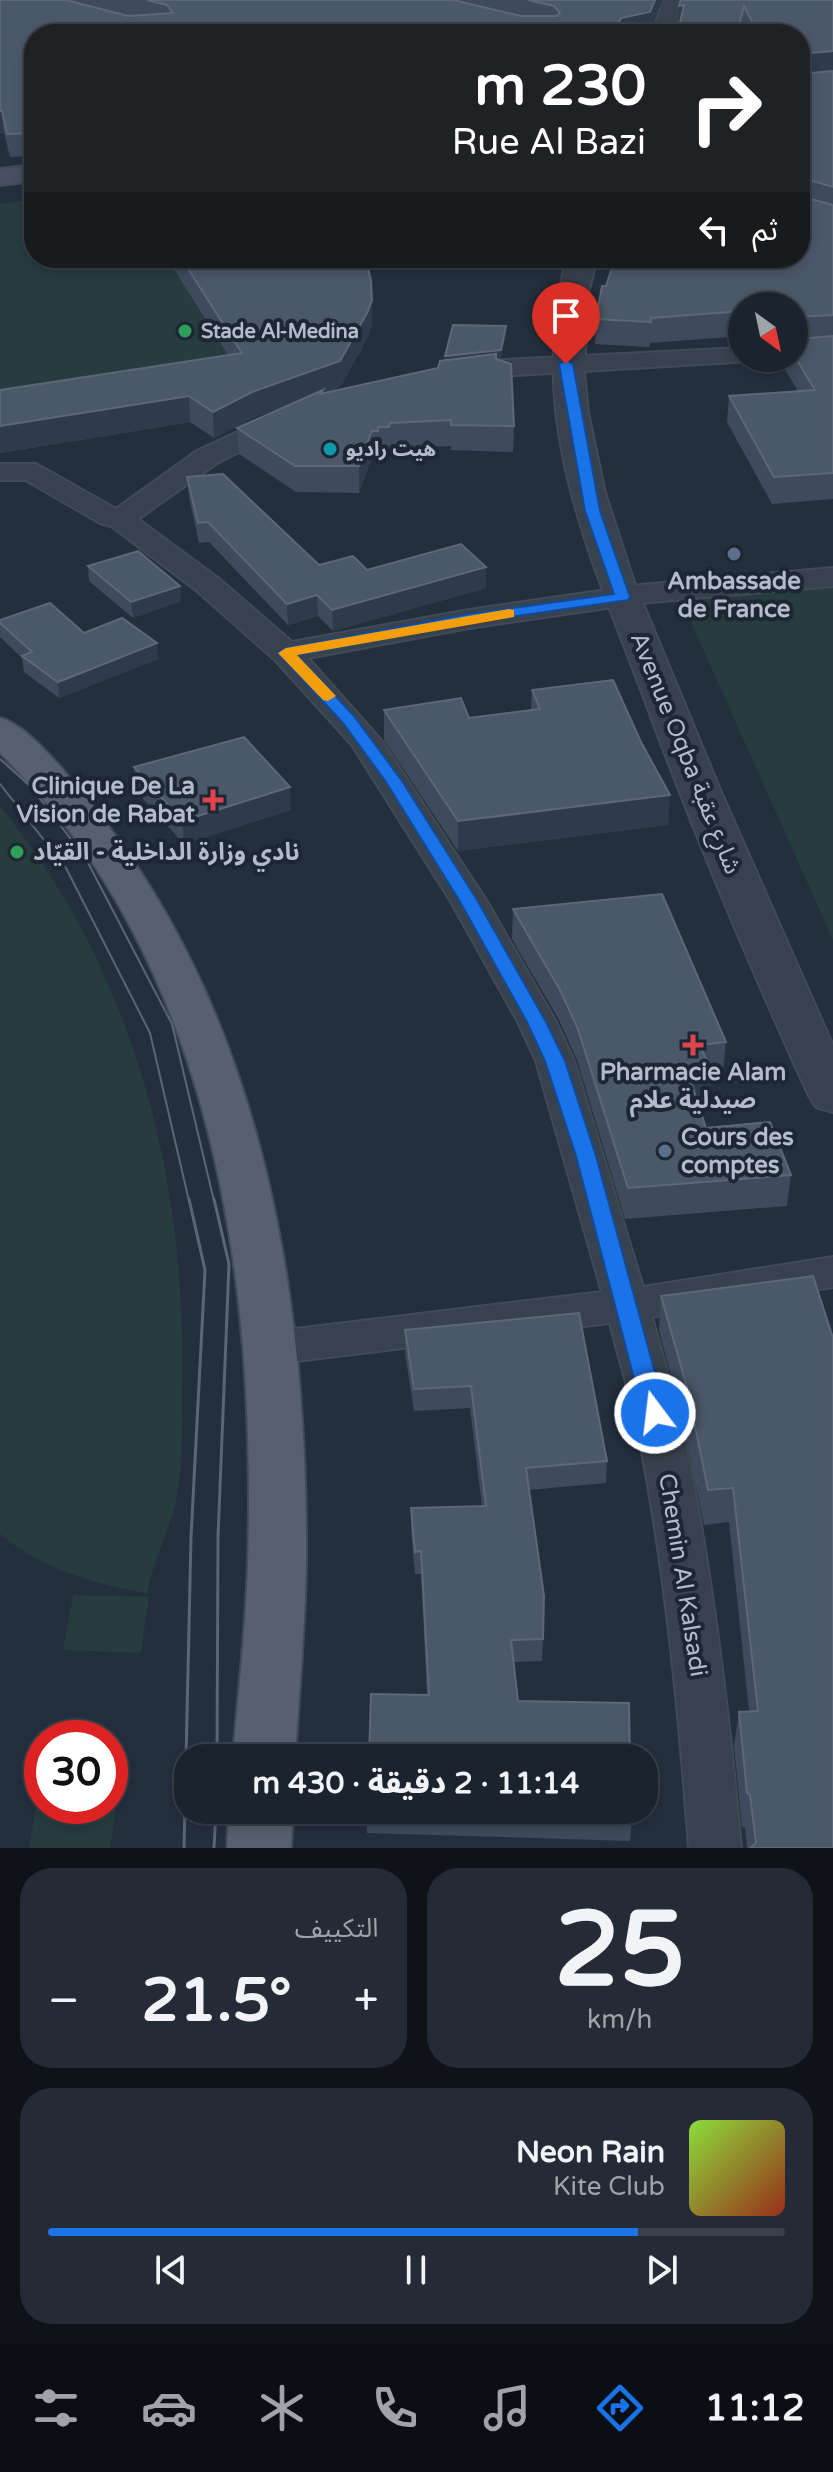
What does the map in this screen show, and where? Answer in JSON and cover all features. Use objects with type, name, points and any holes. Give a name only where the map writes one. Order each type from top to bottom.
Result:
[{"type":"main road","points":[[0,177],[24,174]]},
{"type":"main road","points":[[0,730],[53,785],[119,871],[156,934],[222,1087],[247,1187],[271,1348],[278,1538],[265,1744]]},
{"type":"main road","points":[[259,1848],[260,1824]]},
{"type":"street","points":[[666,24],[674,0]]},
{"type":"street","name":"Avenue Oqba شارع عقبة","points":[[580,268],[569,317],[566,364],[593,511],[693,777],[833,1096]]},
{"type":"street","points":[[436,375],[491,367],[728,357]]},
{"type":"street","points":[[120,519],[207,457],[299,412]]},
{"type":"street","name":"Chemin Al Kalsadi","points":[[0,472],[26,470],[110,517],[120,519],[207,584],[286,653],[365,740],[401,791],[468,900],[537,1022],[555,1061],[586,1156],[662,1439],[685,1570],[706,1734],[715,1848]]},
{"type":"street","points":[[286,653],[469,619],[623,597],[833,577]]},
{"type":"street","points":[[271,1348],[627,1305],[833,1272]]},
{"type":"green space","name":"Stade Al-Medina","points":[[24,200],[24,268],[348,268],[372,325],[361,352],[344,374],[255,412],[0,453],[0,204]]},
{"type":"green space","points":[[833,582],[833,940],[687,613],[711,593]]},
{"type":"green space","points":[[0,806],[47,870],[86,938],[118,1009],[144,1082],[163,1158],[175,1235],[181,1313],[182,1449],[177,1497],[147,1593],[108,1585],[51,1566],[0,1534]]},
{"type":"green space","points":[[73,1595],[149,1597],[141,1653],[63,1650]]},
{"type":"green space","points":[[33,1824],[114,1824],[110,1848],[29,1848]]},
{"type":"building","points":[[0,0],[66,0],[128,16],[173,13],[167,5],[147,0],[453,0],[521,16],[557,16],[560,13],[554,6],[528,0],[655,0],[650,12],[621,18],[618,24],[24,24],[24,133],[7,134],[0,111]]},
{"type":"building","points":[[681,0],[833,0],[833,51],[810,53],[810,24],[753,24],[744,6],[740,24],[680,24],[684,5],[679,6]]},
{"type":"building","points":[[833,71],[833,187],[810,180],[810,73]]},
{"type":"building","points":[[810,199],[833,205],[833,315],[808,316],[808,292],[728,292],[728,312],[651,318],[651,322],[596,319],[602,286],[606,286],[612,268],[810,268]]},
{"type":"building","points":[[187,268],[368,268],[372,300],[340,361],[252,392],[213,412],[189,396],[0,426],[0,390],[242,353]]},
{"type":"building","points":[[453,325],[506,326],[501,350],[445,356]]},
{"type":"building","points":[[833,336],[833,473],[774,477],[729,396],[815,390],[804,372],[808,372],[808,338]]},
{"type":"building","points":[[496,354],[496,359],[511,364],[514,426],[451,425],[451,420],[390,423],[389,427],[378,427],[378,431],[372,431],[359,466],[295,466],[237,428],[323,390],[320,394],[438,368],[440,361]]},
{"type":"building","points":[[223,474],[319,565],[353,556],[367,570],[461,544],[486,567],[332,610],[317,595],[287,604],[208,522],[198,523],[187,477]]},
{"type":"building","points":[[138,551],[180,586],[131,602],[88,566]]},
{"type":"building","points":[[50,603],[84,633],[122,618],[157,643],[58,682],[22,656],[32,652],[0,623],[0,620]]},
{"type":"building","points":[[613,680],[641,742],[670,795],[458,821],[384,710],[461,698],[469,718],[540,709],[532,690]]},
{"type":"building","points":[[244,737],[290,787],[182,821],[134,767]]},
{"type":"building","points":[[662,894],[726,1042],[700,1045],[712,1074],[690,1078],[706,1128],[770,1122],[791,1175],[628,1188],[578,1029],[560,990],[513,909]]},
{"type":"building","points":[[813,1276],[833,1338],[833,1848],[750,1848],[756,1843],[750,1795],[747,1793],[739,1712],[758,1711],[733,1488],[708,1490],[688,1391],[661,1296]]},
{"type":"building","points":[[579,1313],[607,1461],[526,1468],[544,1596],[543,1639],[511,1640],[518,1701],[629,1703],[630,1744],[369,1744],[371,1694],[429,1695],[421,1551],[415,1552],[411,1508],[486,1506],[471,1386],[414,1389],[405,1330]]},
{"type":"tram line","points":[[0,759],[31,787],[86,859],[172,1024],[214,1201]]},
{"type":"tram line","points":[[0,784],[66,868],[150,1033],[189,1201]]},
{"type":"tram line","points":[[184,1848],[191,1537],[205,1270],[189,1199]]},
{"type":"tram line","points":[[214,1199],[229,1264],[218,1537],[217,1744]]},
{"type":"tram line","points":[[214,1848],[215,1824]]},
{"type":"slow traffic","points":[[328,696],[286,653],[509,614]]},
{"type":"place","name":"Stade Al-Medina","points":[[185,331]]},
{"type":"place","name":"هيت راديو","points":[[330,449]]},
{"type":"place","name":"Ambassade de France","points":[[734,554]]},
{"type":"place","name":"Clinique De La Vision de Rabat","points":[[213,800]]},
{"type":"place","name":"نادي وزارة الداخلية - القيّاد","points":[[17,852]]},
{"type":"place","name":"Pharmacie Alam صيدلية علام","points":[[693,1045]]},
{"type":"place","name":"Cours des comptes","points":[[665,1151]]},
{"type":"route","points":[[566,364],[593,511],[623,597],[469,619],[286,653],[365,740],[415,813],[537,1022],[555,1061],[586,1156],[655,1413]]}]
